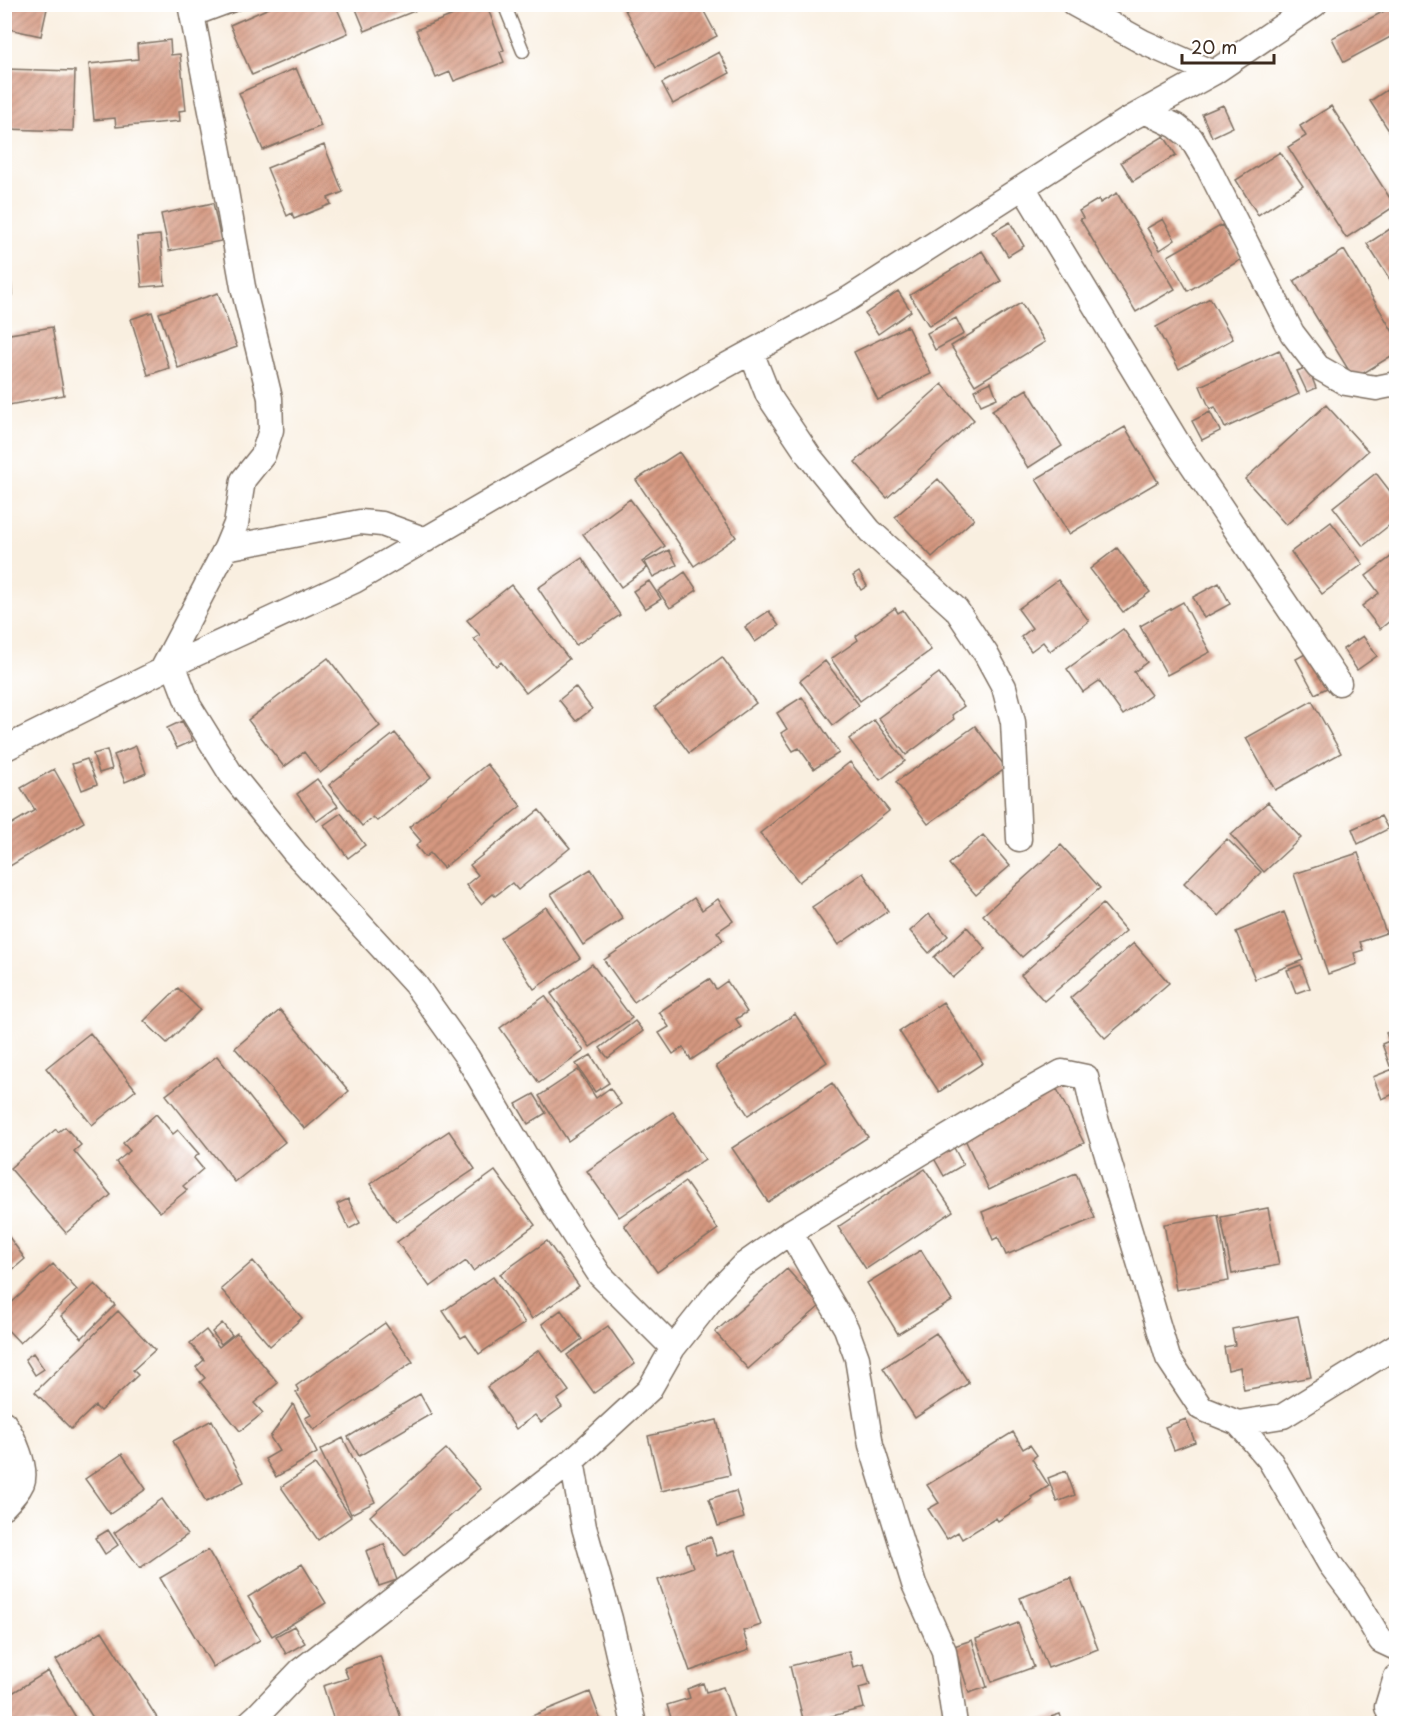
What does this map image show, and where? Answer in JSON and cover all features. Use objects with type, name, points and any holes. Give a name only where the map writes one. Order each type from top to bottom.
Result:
[{"type":"street","points":[[1074,4],[1143,42],[1213,73]]},
{"type":"street","points":[[4,749],[168,667],[354,581],[751,352],[850,298],[1144,111],[1213,73],[1316,4]]},
{"type":"street","points":[[168,667],[226,548],[236,524],[243,480],[263,455],[271,430],[270,399],[243,287],[192,12]]},
{"type":"street","points":[[1144,111],[1176,126],[1191,138],[1292,333],[1318,367],[1346,383],[1376,388],[1396,384]]},
{"type":"street","points":[[1023,187],[1179,445],[1340,683]]},
{"type":"street","points":[[751,352],[768,395],[809,456],[870,531],[956,609],[1004,687],[1013,722],[1019,839]]},
{"type":"street","points":[[226,548],[360,522],[382,524],[426,540]]},
{"type":"street","points":[[168,667],[231,774],[295,853],[415,984],[467,1057],[557,1209],[600,1275],[673,1348]]},
{"type":"street","points":[[248,1724],[300,1671],[573,1461],[649,1390],[673,1348],[718,1291],[742,1266],[790,1232],[981,1117],[1062,1072],[1086,1077],[1094,1112],[1168,1358],[1201,1408],[1238,1423],[1269,1459],[1330,1564],[1354,1596],[1381,1641],[1396,1648]]},
{"type":"street","points":[[790,1232],[846,1328],[857,1358],[871,1445],[914,1584],[944,1652],[955,1724]]},
{"type":"street","points":[[1238,1423],[1283,1416],[1396,1346]]},
{"type":"street","points":[[4,1423],[11,1433],[21,1462],[23,1480],[13,1498],[4,1506]]},
{"type":"street","points":[[573,1461],[584,1527],[610,1618],[634,1724]]},
{"type":"street","points":[[1393,1724],[1387,1707],[1396,1677]]},
{"type":"lane","points":[[192,12],[237,4]]},
{"type":"lane","points":[[504,4],[523,51]]},
{"type":"building","points":[[4,4],[48,4],[41,36],[4,28]]},
{"type":"building","points":[[278,4],[335,4],[348,33],[252,75],[230,25]]},
{"type":"building","points":[[354,4],[429,4],[429,5],[365,31]]},
{"type":"building","points":[[480,4],[486,4],[504,50],[500,52],[504,62],[454,81],[450,72],[436,78],[416,30]]},
{"type":"building","points":[[622,4],[700,4],[717,36],[656,68]]},
{"type":"building","points":[[1394,6],[1396,34],[1344,62],[1332,38]]},
{"type":"building","points":[[170,40],[171,55],[180,54],[186,110],[179,111],[180,121],[116,127],[115,118],[94,120],[89,64],[138,59],[137,44]]},
{"type":"building","points":[[719,52],[730,73],[673,104],[662,83]]},
{"type":"building","points":[[296,68],[321,126],[263,150],[239,93]]},
{"type":"building","points":[[4,69],[75,71],[73,131],[4,129]]},
{"type":"building","points":[[1396,84],[1396,142],[1370,101]]},
{"type":"building","points":[[1223,105],[1233,127],[1212,137],[1202,114]]},
{"type":"building","points":[[1331,106],[1395,206],[1346,238],[1288,147],[1306,136],[1300,126]]},
{"type":"building","points":[[1164,136],[1176,155],[1133,181],[1121,162]]},
{"type":"building","points":[[324,145],[343,192],[328,198],[331,204],[294,219],[292,213],[287,216],[267,168]]},
{"type":"building","points":[[1280,152],[1303,186],[1258,215],[1236,180]]},
{"type":"building","points":[[1117,193],[1175,289],[1136,312],[1080,219],[1083,218],[1079,211],[1099,199],[1100,203]]},
{"type":"building","points":[[213,203],[221,241],[169,251],[161,214]]},
{"type":"building","points":[[1163,219],[1175,240],[1160,250],[1147,228]]},
{"type":"building","points":[[1010,222],[1024,246],[1008,256],[993,232]]},
{"type":"building","points":[[1222,225],[1242,259],[1188,291],[1168,256]]},
{"type":"building","points":[[1396,225],[1396,289],[1367,244]]},
{"type":"building","points":[[4,234],[8,234],[12,295],[4,296]]},
{"type":"building","points":[[160,235],[165,285],[142,287],[137,237]]},
{"type":"building","points":[[1344,250],[1396,337],[1396,353],[1354,379],[1294,281]]},
{"type":"building","points":[[982,251],[1001,281],[929,326],[910,295]]},
{"type":"building","points":[[898,291],[911,311],[878,334],[865,314]]},
{"type":"building","points":[[218,293],[237,347],[178,368],[159,313]]},
{"type":"building","points":[[1210,298],[1233,339],[1179,369],[1156,327]]},
{"type":"building","points":[[1021,303],[1045,342],[975,385],[951,346]]},
{"type":"building","points":[[152,312],[169,368],[148,375],[131,319]]},
{"type":"building","points":[[956,318],[964,334],[935,350],[927,333]]},
{"type":"building","points":[[907,326],[931,374],[878,400],[854,352]]},
{"type":"building","points":[[52,327],[64,395],[9,405],[4,379],[4,335]]},
{"type":"building","points":[[1279,350],[1299,394],[1225,428],[1215,407],[1210,409],[1200,386]]},
{"type":"building","points":[[1308,367],[1316,388],[1307,392],[1297,371]]},
{"type":"building","points":[[991,382],[997,398],[981,405],[974,390]]},
{"type":"building","points":[[942,384],[974,420],[887,498],[855,462]]},
{"type":"building","points":[[1027,389],[1062,446],[1028,468],[992,410]]},
{"type":"building","points":[[1326,405],[1368,451],[1286,525],[1245,479]]},
{"type":"building","points":[[1210,412],[1220,431],[1202,440],[1192,421]]},
{"type":"building","points":[[1125,427],[1158,482],[1069,534],[1036,479]]},
{"type":"building","points":[[679,452],[736,537],[694,566],[636,480]]},
{"type":"building","points":[[1376,473],[1396,499],[1396,520],[1363,546],[1333,507]]},
{"type":"building","points":[[938,479],[974,519],[932,557],[895,517]]},
{"type":"building","points":[[630,499],[665,546],[642,562],[647,568],[621,587],[583,534]]},
{"type":"building","points":[[1331,522],[1363,564],[1322,594],[1291,552]]},
{"type":"building","points":[[1117,548],[1150,592],[1123,612],[1090,569]]},
{"type":"building","points":[[669,550],[677,565],[653,577],[645,562]]},
{"type":"building","points":[[1396,553],[1396,616],[1380,629],[1362,606],[1379,593],[1366,576]]},
{"type":"building","points":[[582,558],[620,615],[576,645],[538,588]]},
{"type":"building","points":[[685,572],[697,590],[670,608],[658,591]]},
{"type":"building","points":[[859,572],[867,586],[861,590],[853,576]]},
{"type":"building","points":[[1058,580],[1089,621],[1050,651],[1043,642],[1031,651],[1021,637],[1032,628],[1018,609]]},
{"type":"building","points":[[649,581],[661,599],[645,609],[633,591]]},
{"type":"building","points":[[1219,583],[1230,604],[1204,618],[1193,597]]},
{"type":"building","points":[[511,585],[569,659],[526,693],[501,662],[496,666],[474,639],[480,635],[467,620]]},
{"type":"building","points":[[1183,602],[1210,652],[1167,675],[1140,626]]},
{"type":"building","points":[[895,608],[898,613],[903,610],[931,650],[860,701],[831,659],[858,640],[856,636]]},
{"type":"building","points":[[769,611],[779,626],[755,642],[745,627]]},
{"type":"building","points":[[1123,629],[1147,662],[1134,672],[1151,695],[1123,715],[1099,681],[1083,692],[1067,669]]},
{"type":"building","points":[[1363,636],[1377,656],[1357,670],[1343,649]]},
{"type":"building","points":[[1309,652],[1329,687],[1315,694],[1296,659]]},
{"type":"building","points":[[722,657],[756,703],[689,753],[655,707]]},
{"type":"building","points":[[328,658],[380,726],[320,773],[304,752],[284,767],[248,720]]},
{"type":"building","points":[[825,661],[859,705],[833,725],[800,681]]},
{"type":"building","points":[[939,673],[964,706],[952,715],[954,719],[906,755],[878,718]]},
{"type":"building","points":[[575,687],[592,709],[576,721],[559,700]]},
{"type":"building","points":[[802,697],[839,753],[814,769],[799,748],[793,751],[781,733],[787,729],[777,713]]},
{"type":"building","points":[[1312,701],[1341,753],[1275,790],[1246,738]]},
{"type":"building","points":[[874,720],[905,761],[880,780],[849,739]]},
{"type":"building","points":[[182,721],[193,741],[177,748],[167,728]]},
{"type":"building","points":[[975,726],[1006,768],[928,824],[896,782]]},
{"type":"building","points":[[395,733],[431,777],[377,821],[373,817],[362,826],[329,785]]},
{"type":"building","points":[[136,746],[146,773],[125,782],[114,755]]},
{"type":"building","points":[[107,750],[112,769],[99,773],[93,754]]},
{"type":"building","points":[[87,759],[97,784],[82,790],[72,764]]},
{"type":"building","points":[[850,762],[889,811],[799,882],[760,833]]},
{"type":"building","points":[[487,764],[521,806],[443,868],[430,853],[425,857],[416,846],[421,841],[409,827]]},
{"type":"building","points":[[54,769],[84,822],[5,869],[5,828],[35,810],[21,788]]},
{"type":"building","points":[[317,779],[338,806],[317,821],[297,794]]},
{"type":"building","points":[[1268,802],[1301,838],[1264,872],[1231,835]]},
{"type":"building","points":[[539,810],[570,848],[518,890],[512,883],[481,904],[466,885],[478,875],[470,865]]},
{"type":"building","points":[[341,813],[365,845],[348,858],[324,825]]},
{"type":"building","points":[[1381,816],[1388,829],[1358,844],[1352,829]]},
{"type":"building","points":[[983,835],[1010,866],[976,895],[949,864]]},
{"type":"building","points":[[1227,839],[1261,872],[1219,916],[1184,883]]},
{"type":"building","points":[[1061,845],[1100,888],[1022,957],[983,915]]},
{"type":"building","points":[[1358,853],[1386,933],[1360,942],[1363,950],[1354,953],[1357,964],[1328,974],[1294,874]]},
{"type":"building","points":[[591,869],[623,919],[583,945],[551,894]]},
{"type":"building","points":[[863,873],[888,911],[838,945],[812,907]]},
{"type":"building","points":[[694,898],[702,910],[718,899],[733,921],[717,932],[723,940],[634,1002],[604,960]]},
{"type":"building","points":[[1103,904],[1126,931],[1044,1001],[1021,975]]},
{"type":"building","points":[[546,907],[580,958],[534,989],[500,938]]},
{"type":"building","points":[[1284,912],[1303,960],[1255,979],[1236,932]]},
{"type":"building","points":[[929,914],[948,936],[929,953],[910,931]]},
{"type":"building","points":[[967,927],[986,949],[953,978],[934,957]]},
{"type":"building","points":[[1134,943],[1169,983],[1105,1038],[1070,998]]},
{"type":"building","points":[[592,964],[632,1018],[590,1047],[551,994]]},
{"type":"building","points":[[1301,965],[1310,988],[1296,993],[1287,970]]},
{"type":"building","points":[[709,979],[716,989],[727,981],[747,1012],[736,1019],[741,1027],[691,1060],[683,1047],[673,1054],[659,1033],[669,1027],[659,1012]]},
{"type":"building","points":[[178,988],[200,1010],[167,1043],[144,1021]]},
{"type":"building","points":[[545,996],[584,1051],[539,1083],[500,1028]]},
{"type":"building","points":[[943,1002],[983,1063],[939,1092],[899,1031]]},
{"type":"building","points":[[280,1010],[349,1091],[305,1129],[235,1048]]},
{"type":"building","points":[[795,1014],[827,1062],[748,1115],[716,1066]]},
{"type":"building","points":[[635,1021],[643,1031],[608,1058],[600,1048]]},
{"type":"building","points":[[1396,1029],[1396,1064],[1390,1066],[1382,1044],[1389,1041],[1386,1033]]},
{"type":"building","points":[[90,1033],[136,1090],[92,1125],[46,1068]]},
{"type":"building","points":[[591,1055],[609,1083],[595,1092],[576,1064]]},
{"type":"building","points":[[217,1056],[285,1142],[235,1182],[166,1095]]},
{"type":"building","points":[[1393,1069],[1396,1077],[1396,1093],[1382,1099],[1373,1077]]},
{"type":"building","points":[[578,1070],[596,1098],[610,1088],[621,1104],[568,1141],[539,1096]]},
{"type":"building","points":[[832,1083],[868,1137],[768,1202],[732,1148]]},
{"type":"building","points":[[1057,1089],[1084,1143],[989,1190],[963,1135]]},
{"type":"building","points":[[534,1094],[546,1113],[528,1124],[516,1104]]},
{"type":"building","points":[[673,1112],[705,1159],[619,1217],[587,1171]]},
{"type":"building","points":[[156,1114],[173,1134],[178,1130],[199,1154],[194,1158],[203,1169],[183,1186],[187,1190],[160,1212],[116,1162],[130,1151],[123,1143]]},
{"type":"building","points":[[65,1127],[81,1145],[74,1151],[111,1195],[66,1233],[10,1168],[56,1129],[58,1132]]},
{"type":"building","points":[[449,1131],[475,1169],[396,1222],[370,1184]]},
{"type":"building","points":[[951,1142],[963,1165],[944,1176],[931,1153]]},
{"type":"building","points":[[925,1169],[953,1211],[866,1269],[838,1227]]},
{"type":"building","points":[[495,1171],[535,1225],[473,1271],[466,1261],[430,1287],[397,1242]]},
{"type":"building","points":[[1076,1173],[1095,1218],[1006,1255],[998,1237],[993,1240],[982,1212]]},
{"type":"building","points":[[685,1182],[718,1229],[657,1272],[624,1225]]},
{"type":"building","points":[[348,1199],[360,1223],[349,1229],[337,1204]]},
{"type":"building","points":[[1268,1208],[1279,1265],[1232,1274],[1221,1217]]},
{"type":"building","points":[[1218,1215],[1229,1281],[1176,1290],[1164,1224]]},
{"type":"building","points":[[4,1230],[25,1259],[4,1277]]},
{"type":"building","points":[[547,1241],[579,1286],[532,1319],[500,1274]]},
{"type":"building","points":[[921,1250],[952,1301],[898,1334],[867,1283]]},
{"type":"building","points":[[253,1261],[302,1318],[270,1346],[221,1289]]},
{"type":"building","points":[[53,1264],[77,1290],[20,1343],[4,1326],[4,1310]]},
{"type":"building","points":[[787,1269],[820,1306],[748,1369],[715,1332]]},
{"type":"building","points":[[493,1277],[525,1323],[479,1354],[466,1335],[461,1338],[443,1311]]},
{"type":"building","points":[[95,1284],[115,1305],[82,1338],[61,1316]]},
{"type":"building","points":[[561,1310],[582,1339],[563,1353],[542,1324]]},
{"type":"building","points":[[118,1311],[155,1350],[133,1370],[138,1375],[100,1411],[95,1406],[71,1429],[35,1392]]},
{"type":"building","points":[[1298,1316],[1311,1377],[1244,1390],[1240,1367],[1228,1370],[1224,1347],[1235,1345],[1232,1329]]},
{"type":"building","points":[[222,1323],[232,1335],[221,1344],[212,1332]]},
{"type":"building","points":[[385,1323],[413,1362],[314,1430],[305,1418],[311,1415],[296,1392],[299,1391],[296,1386]]},
{"type":"building","points":[[608,1326],[635,1364],[594,1393],[567,1355]]},
{"type":"building","points":[[206,1330],[219,1347],[237,1333],[278,1383],[254,1403],[263,1413],[240,1431],[200,1382],[205,1378],[196,1367],[204,1360],[190,1343]]},
{"type":"building","points":[[936,1333],[969,1383],[915,1418],[883,1368]]},
{"type":"building","points":[[539,1350],[569,1391],[557,1400],[562,1407],[541,1422],[535,1415],[516,1429],[487,1387]]},
{"type":"building","points":[[33,1353],[44,1369],[35,1375],[25,1359]]},
{"type":"building","points":[[420,1394],[431,1414],[359,1456],[348,1437]]},
{"type":"building","points":[[293,1404],[317,1453],[276,1477],[265,1459],[279,1451],[270,1437]]},
{"type":"building","points":[[1186,1419],[1195,1442],[1174,1450],[1165,1427]]},
{"type":"building","points":[[212,1420],[244,1482],[206,1502],[173,1441]]},
{"type":"building","points":[[717,1420],[730,1475],[661,1491],[648,1436]]},
{"type":"building","points":[[1013,1432],[1023,1449],[1030,1445],[1037,1455],[1032,1459],[1049,1486],[998,1521],[996,1518],[962,1539],[958,1532],[947,1539],[928,1509],[939,1503],[927,1485]]},
{"type":"building","points":[[343,1438],[375,1502],[351,1514],[320,1450]]},
{"type":"building","points":[[446,1449],[481,1489],[405,1556],[370,1516]]},
{"type":"building","points":[[122,1454],[146,1489],[110,1514],[85,1479]]},
{"type":"building","points":[[315,1464],[351,1517],[318,1540],[281,1487]]},
{"type":"building","points":[[1066,1471],[1075,1495],[1057,1502],[1048,1478]]},
{"type":"building","points":[[736,1491],[744,1518],[718,1526],[709,1499]]},
{"type":"building","points":[[162,1499],[187,1535],[140,1568],[114,1533]]},
{"type":"building","points":[[108,1530],[118,1545],[105,1554],[95,1538]]},
{"type":"building","points":[[711,1537],[717,1556],[735,1550],[761,1625],[743,1631],[749,1650],[690,1671],[658,1580],[693,1567],[686,1546]]},
{"type":"building","points":[[384,1544],[397,1580],[379,1586],[366,1551]]},
{"type":"building","points":[[208,1550],[260,1640],[213,1667],[160,1578]]},
{"type":"building","points":[[302,1564],[326,1603],[272,1636],[248,1597]]},
{"type":"building","points":[[1071,1578],[1098,1649],[1048,1668],[1020,1598]]},
{"type":"building","points":[[1018,1623],[1034,1667],[992,1682],[976,1639]]},
{"type":"building","points":[[294,1626],[305,1643],[286,1654],[276,1636]]},
{"type":"building","points":[[102,1631],[161,1724],[97,1724],[56,1660]]},
{"type":"building","points":[[972,1640],[987,1687],[969,1693],[954,1646]]},
{"type":"building","points":[[849,1651],[853,1667],[864,1664],[870,1685],[859,1688],[864,1708],[804,1723],[790,1666]]},
{"type":"building","points":[[380,1656],[403,1724],[335,1724],[323,1686],[348,1678],[344,1668]]},
{"type":"building","points":[[48,1671],[80,1724],[6,1724],[4,1698]]},
{"type":"building","points":[[703,1683],[706,1692],[723,1687],[736,1724],[673,1724],[667,1705],[690,1698],[687,1689]]},
{"type":"building","points":[[590,1692],[602,1724],[535,1724],[532,1716]]},
{"type":"building","points":[[1060,1714],[1063,1724],[1031,1724],[1031,1723]]}]
